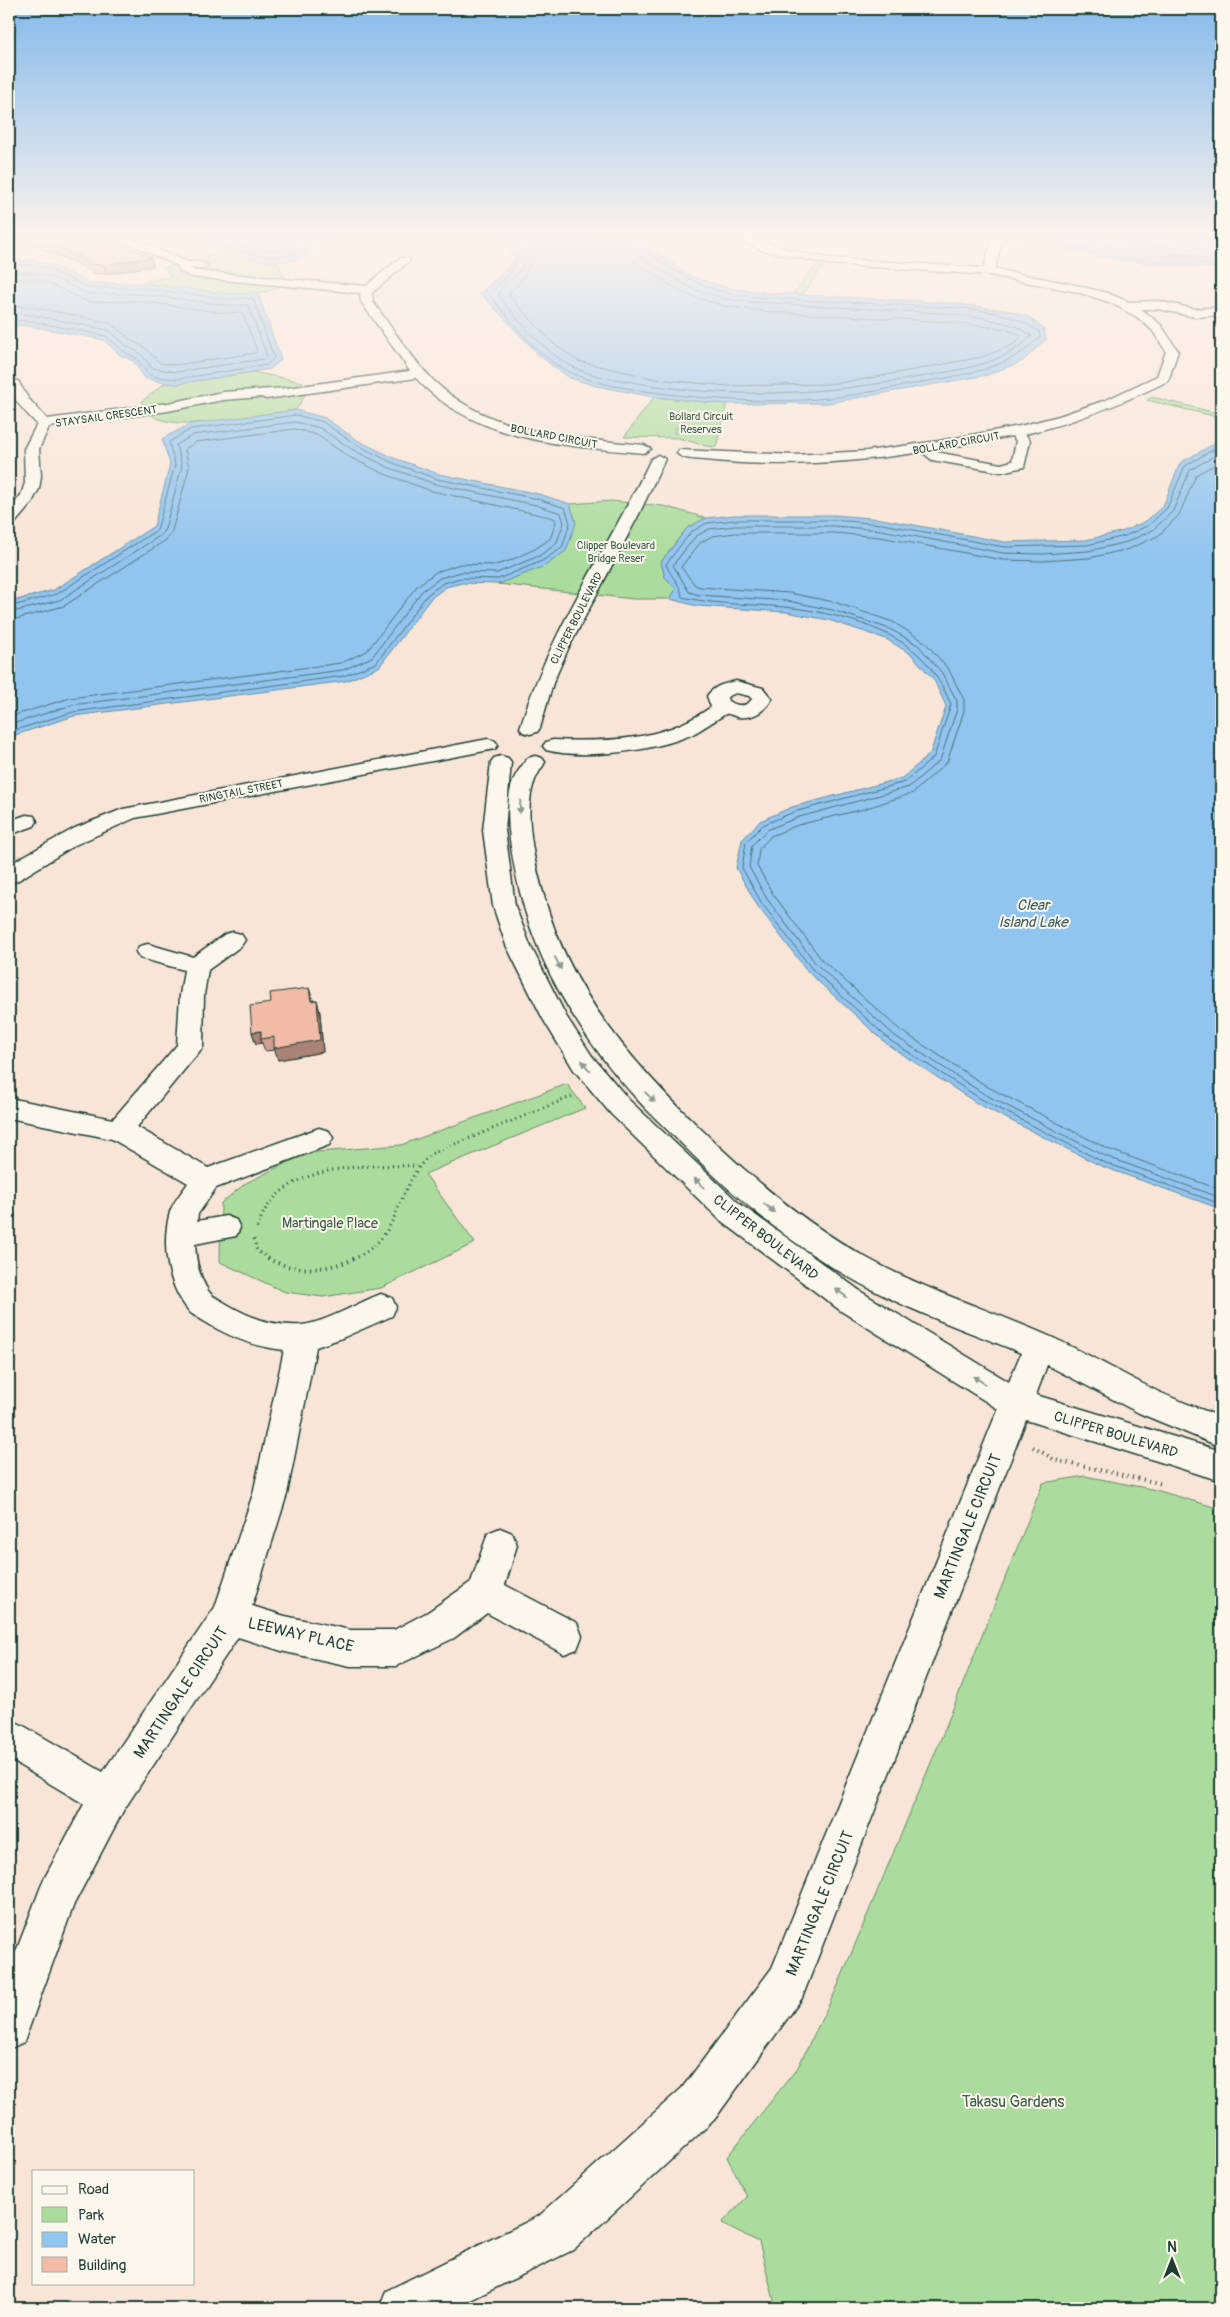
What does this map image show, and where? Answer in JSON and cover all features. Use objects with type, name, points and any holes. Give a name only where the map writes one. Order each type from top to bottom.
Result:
[{"type":"street","name":"BOLLARD CIRCUIT","points":[[398,344],[437,392],[469,412],[513,430],[581,443],[653,451],[672,459],[678,448],[769,459],[846,458],[923,449],[1016,432],[1094,410],[1162,378],[1172,351],[1168,344]]},
{"type":"street","name":"STAYSAIL CRESCENT","points":[[44,424],[168,407],[225,402],[420,373]]},
{"type":"street","name":"STAYSAIL CRESCENT","points":[[9,380],[18,391],[22,400],[44,424]]},
{"type":"street","name":"STAYSAIL CRESCENT","points":[[9,520],[22,506],[30,492],[34,479],[31,453],[34,442],[44,424]]},
{"type":"street","points":[[923,449],[937,457],[1000,468],[1010,467],[1019,464],[1023,441],[1016,432]]},
{"type":"street","name":"CLIPPER BOULEVARD","points":[[653,451],[647,485],[612,548],[546,678],[507,739],[497,787],[494,830],[504,906],[518,945],[555,1019],[583,1063],[620,1107],[730,1212],[1011,1416],[1221,1466]]},
{"type":"street","name":"RINGTAIL STREET","points":[[9,876],[55,845],[101,823],[138,812],[507,739],[514,764],[544,754],[586,748],[631,746],[691,729],[711,718],[723,707]]},
{"type":"street","points":[[507,739],[549,736],[544,754]]},
{"type":"street","name":"CLIPPER BOULEVARD","points":[[544,754],[524,780],[519,807],[525,868],[536,911],[550,949],[581,1005],[611,1050],[645,1091],[726,1171],[777,1215],[818,1244],[853,1265],[906,1293],[1039,1346],[1150,1404],[1221,1432]]},
{"type":"street","points":[[9,849],[31,860]]},
{"type":"street","points":[[119,1130],[190,1047],[192,995],[197,966],[233,940]]},
{"type":"street","points":[[148,952],[197,966]]},
{"type":"street","points":[[9,1108],[119,1130],[206,1180]]},
{"type":"street","points":[[319,1138],[206,1180],[184,1211],[180,1234],[181,1258],[185,1273],[200,1303],[233,1324],[265,1334],[302,1338],[331,1329],[381,1307]]},
{"type":"street","points":[[180,1234],[226,1228]]},
{"type":"street","name":"MARTINGALE CIRCUIT","points":[[9,2027],[57,1895],[109,1797],[230,1617],[270,1494],[302,1338]]},
{"type":"street","name":"MARTINGALE CIRCUIT","points":[[402,2308],[556,2233],[698,2104],[787,1983],[1039,1346]]},
{"type":"street","points":[[500,1545],[485,1593],[564,1636]]},
{"type":"street","name":"LEEWAY PLACE","points":[[230,1617],[285,1634],[350,1648],[396,1648],[441,1624],[485,1593]]},
{"type":"street","points":[[9,1738],[109,1797]]},
{"type":"path","points":[[417,1166],[386,1165],[332,1171],[302,1180],[282,1190],[269,1204],[259,1221],[254,1238],[257,1251],[278,1263],[308,1269],[336,1265],[364,1255],[383,1240],[393,1223],[400,1202],[417,1166],[430,1154],[602,1085]]},
{"type":"path","points":[[1011,1416],[1055,1460],[1171,1486]]},
{"type":"green space","points":[[253,372],[303,382],[305,395],[296,410],[242,419],[179,423],[162,420],[150,414],[141,402],[165,383],[177,384]]},
{"type":"green space","name":"Bollard Circuit Reserves","points":[[654,397],[727,404],[716,447],[678,438],[624,437]]},
{"type":"green space","points":[[1152,397],[1221,414],[1221,418],[1147,400]]},
{"type":"green space","name":"Clipper Boulevard Bridge Reser","points":[[611,501],[664,506],[706,518],[687,528],[661,562],[665,577],[677,589],[670,599],[633,599],[498,584],[545,565],[576,523],[570,504]]},
{"type":"green space","name":"Martingale Place","points":[[567,1084],[585,1108],[425,1174],[475,1243],[381,1288],[323,1297],[285,1292],[220,1262],[221,1203],[246,1183],[307,1153],[401,1145]]},
{"type":"green space","name":"Takasu Gardens","points":[[1085,1476],[1156,1490],[1221,1509],[1221,2308],[776,2308],[759,2242],[722,2223],[747,2197],[727,2157],[798,2067],[836,1990],[940,1741],[1043,1483]]},
{"type":"water","points":[[108,344],[276,344],[281,360],[270,369],[177,384],[145,378],[133,361],[120,355]]},
{"type":"water","points":[[529,344],[1041,344],[1023,361],[987,375],[828,403],[727,404],[654,397],[596,386],[570,378],[542,358]]},
{"type":"water","points":[[296,410],[325,418],[357,440],[394,458],[439,474],[539,494],[570,504],[576,523],[566,551],[545,566],[498,584],[462,583],[446,587],[431,598],[379,667],[346,681],[74,716],[9,737],[9,602],[54,590],[154,526],[170,464],[162,439],[190,424]]},
{"type":"water","name":"Clear Island Lake","points":[[1221,440],[1221,1209],[1101,1166],[978,1104],[888,1045],[808,972],[757,905],[736,868],[742,840],[760,821],[792,807],[902,778],[930,754],[946,706],[934,680],[911,654],[886,639],[829,620],[786,612],[697,606],[670,599],[676,589],[665,577],[661,562],[687,528],[706,518],[735,515],[835,515],[882,519],[1004,542],[1086,540],[1124,531],[1146,521],[1163,506],[1180,463]]},
{"type":"building","points":[[309,988],[311,1001],[317,1000],[320,1040],[274,1048],[274,1037],[261,1039],[261,1031],[252,1032],[250,1006],[271,1003],[270,993]]}]
